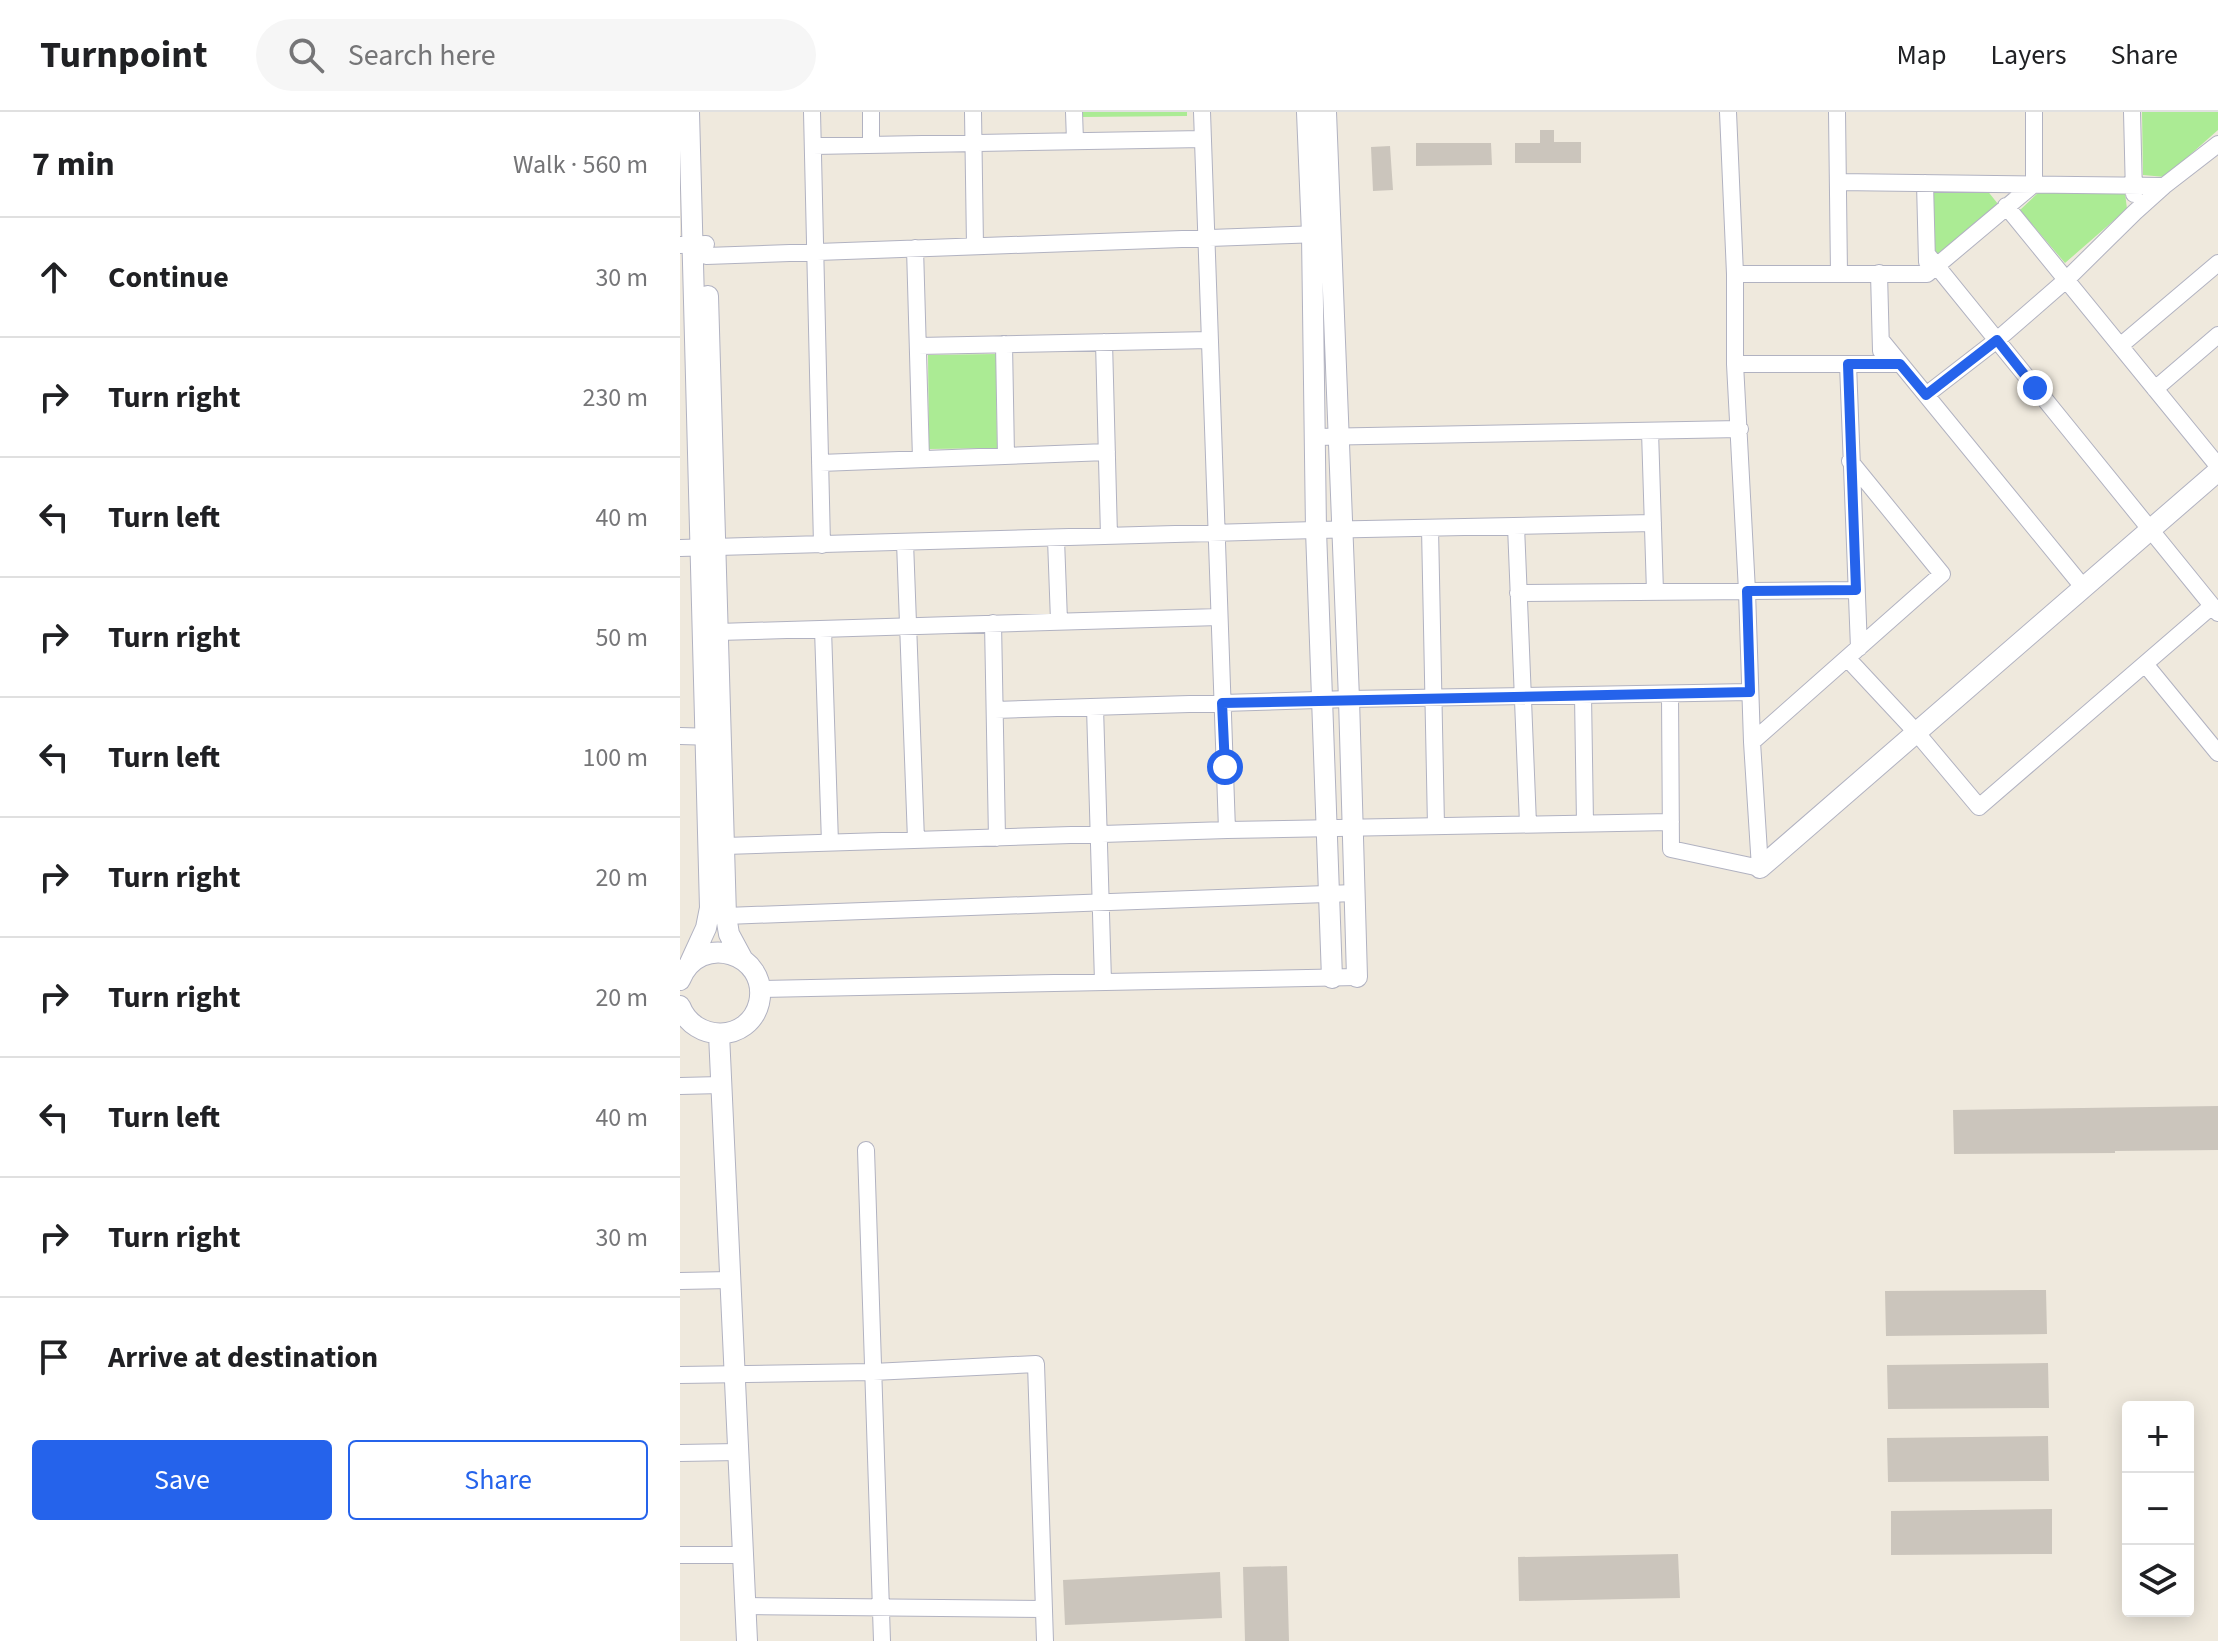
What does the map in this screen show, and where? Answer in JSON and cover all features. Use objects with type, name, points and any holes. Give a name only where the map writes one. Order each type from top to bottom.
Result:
[{"type":"street","points":[[689,112],[696,247]]},
{"type":"street","points":[[680,1006],[687,1020],[704,1031],[719,1034],[733,1032],[749,1021],[758,1004],[759,989],[756,975],[732,943],[726,916],[725,846],[713,736],[708,547],[695,342],[703,112]]},
{"type":"street","points":[[812,112],[822,545]]},
{"type":"street","points":[[871,112],[871,145]]},
{"type":"street","points":[[973,112],[975,246]]},
{"type":"street","points":[[1074,112],[1075,141]]},
{"type":"street","points":[[1202,112],[1227,830]]},
{"type":"street","points":[[759,989],[1357,977],[1339,438],[1307,112]]},
{"type":"street","points":[[1326,112],[1315,437],[1332,978]]},
{"type":"street","points":[[1728,112],[1735,274],[1735,364],[1760,868]]},
{"type":"street","points":[[1837,112],[1839,274]]},
{"type":"street","points":[[2034,112],[2034,184]]},
{"type":"street","points":[[2132,112],[2135,212]]},
{"type":"street","points":[[813,146],[1203,139]]},
{"type":"street","points":[[1926,395],[1997,340],[2066,280],[2164,186],[2218,144]]},
{"type":"street","points":[[1838,182],[2164,186]]},
{"type":"street","points":[[1848,364],[1856,590],[1853,653],[1979,807],[2145,664],[2215,610],[1997,340],[1930,265],[1925,183]]},
{"type":"street","points":[[1735,274],[1879,273],[1930,265],[2034,184]]},
{"type":"street","points":[[1760,868],[2218,468],[2006,206]]},
{"type":"street","points":[[696,247],[815,252],[1321,234]]},
{"type":"street","points":[[915,248],[921,459]]},
{"type":"street","points":[[2120,346],[2218,263]]},
{"type":"street","points":[[1879,273],[1881,364]]},
{"type":"street","points":[[2155,389],[2218,335]]},
{"type":"street","points":[[918,346],[1210,340]]},
{"type":"street","points":[[1881,340],[2083,587]]},
{"type":"street","points":[[1104,342],[1109,536]]},
{"type":"street","points":[[1004,344],[1006,456]]},
{"type":"street","points":[[1735,364],[1900,364]]},
{"type":"street","points":[[1315,437],[1740,429]]},
{"type":"street","points":[[1650,431],[1655,592]]},
{"type":"street","points":[[820,463],[1107,452]]},
{"type":"street","points":[[1752,742],[1942,574],[1850,461]]},
{"type":"street","points":[[680,548],[1653,523]]},
{"type":"street","points":[[1516,526],[1528,824]]},
{"type":"street","points":[[1430,528],[1436,826]]},
{"type":"street","points":[[1056,539],[1059,621]]},
{"type":"street","points":[[905,542],[916,840]]},
{"type":"street","points":[[684,972],[706,928],[710,908],[718,632],[708,547]]},
{"type":"street","points":[[1518,593],[1856,590]]},
{"type":"street","points":[[718,632],[1219,617]]},
{"type":"street","points":[[993,623],[997,838]]},
{"type":"street","points":[[823,629],[830,843]]},
{"type":"street","points":[[2145,664],[2218,753]]},
{"type":"street","points":[[995,710],[1349,699],[1750,692]]},
{"type":"street","points":[[1670,694],[1671,849],[1760,868]]},
{"type":"street","points":[[1583,695],[1585,823]]},
{"type":"street","points":[[1095,707],[1103,982]]},
{"type":"street","points":[[680,736],[713,736]]},
{"type":"street","points":[[725,846],[1227,830],[1671,822]]},
{"type":"street","points":[[726,916],[1355,893]]},
{"type":"street","points":[[684,972],[696,959],[715,952],[743,960]]},
{"type":"street","points":[[719,1034],[747,1641]]},
{"type":"street","points":[[680,1086],[721,1085]]},
{"type":"street","points":[[866,1150],[882,1641]]},
{"type":"street","points":[[680,1281],[730,1280]]},
{"type":"street","points":[[680,1375],[873,1372],[1036,1364],[1045,1641]]},
{"type":"street","points":[[680,1453],[738,1452]]},
{"type":"street","points":[[680,1555],[742,1555]]},
{"type":"street","points":[[744,1606],[1044,1609]]},
{"type":"green space","points":[[1082,112],[1187,112],[1187,116],[1082,117]]},
{"type":"green space","points":[[2142,112],[2218,112],[2218,130],[2165,177],[2143,175]]},
{"type":"green space","points":[[1933,188],[1986,189],[1998,204],[1939,256],[1932,249]]},
{"type":"green space","points":[[2040,191],[2125,193],[2127,209],[2065,263],[2020,210]]},
{"type":"green space","points":[[996,354],[997,448],[929,449],[928,355]]},
{"type":"building","points":[[1540,130],[1554,130],[1554,142],[1581,142],[1581,163],[1515,163],[1515,143],[1540,143]]},
{"type":"building","points":[[1416,143],[1491,143],[1492,165],[1416,166]]},
{"type":"building","points":[[1390,146],[1393,190],[1373,191],[1371,147]]},
{"type":"building","points":[[2218,1106],[2218,1150],[1954,1154],[1953,1110]]},
{"type":"building","points":[[2046,1290],[2047,1334],[1886,1336],[1885,1291]]},
{"type":"building","points":[[2048,1363],[2049,1408],[1888,1409],[1887,1365]]},
{"type":"building","points":[[2048,1436],[2049,1481],[1888,1482],[1887,1438]]},
{"type":"building","points":[[2052,1509],[2052,1554],[1891,1555],[1891,1511]]},
{"type":"building","points":[[1678,1554],[1680,1598],[1519,1601],[1518,1557]]},
{"type":"building","points":[[1287,1566],[1289,1641],[1245,1641],[1243,1567]]},
{"type":"building","points":[[1220,1572],[1222,1618],[1065,1625],[1063,1580]]},
{"type":"route","points":[[1225,767],[1222,703],[1750,692],[1747,591],[1856,590],[1848,364],[1900,364],[1926,395],[1997,340],[2035,388]]}]
